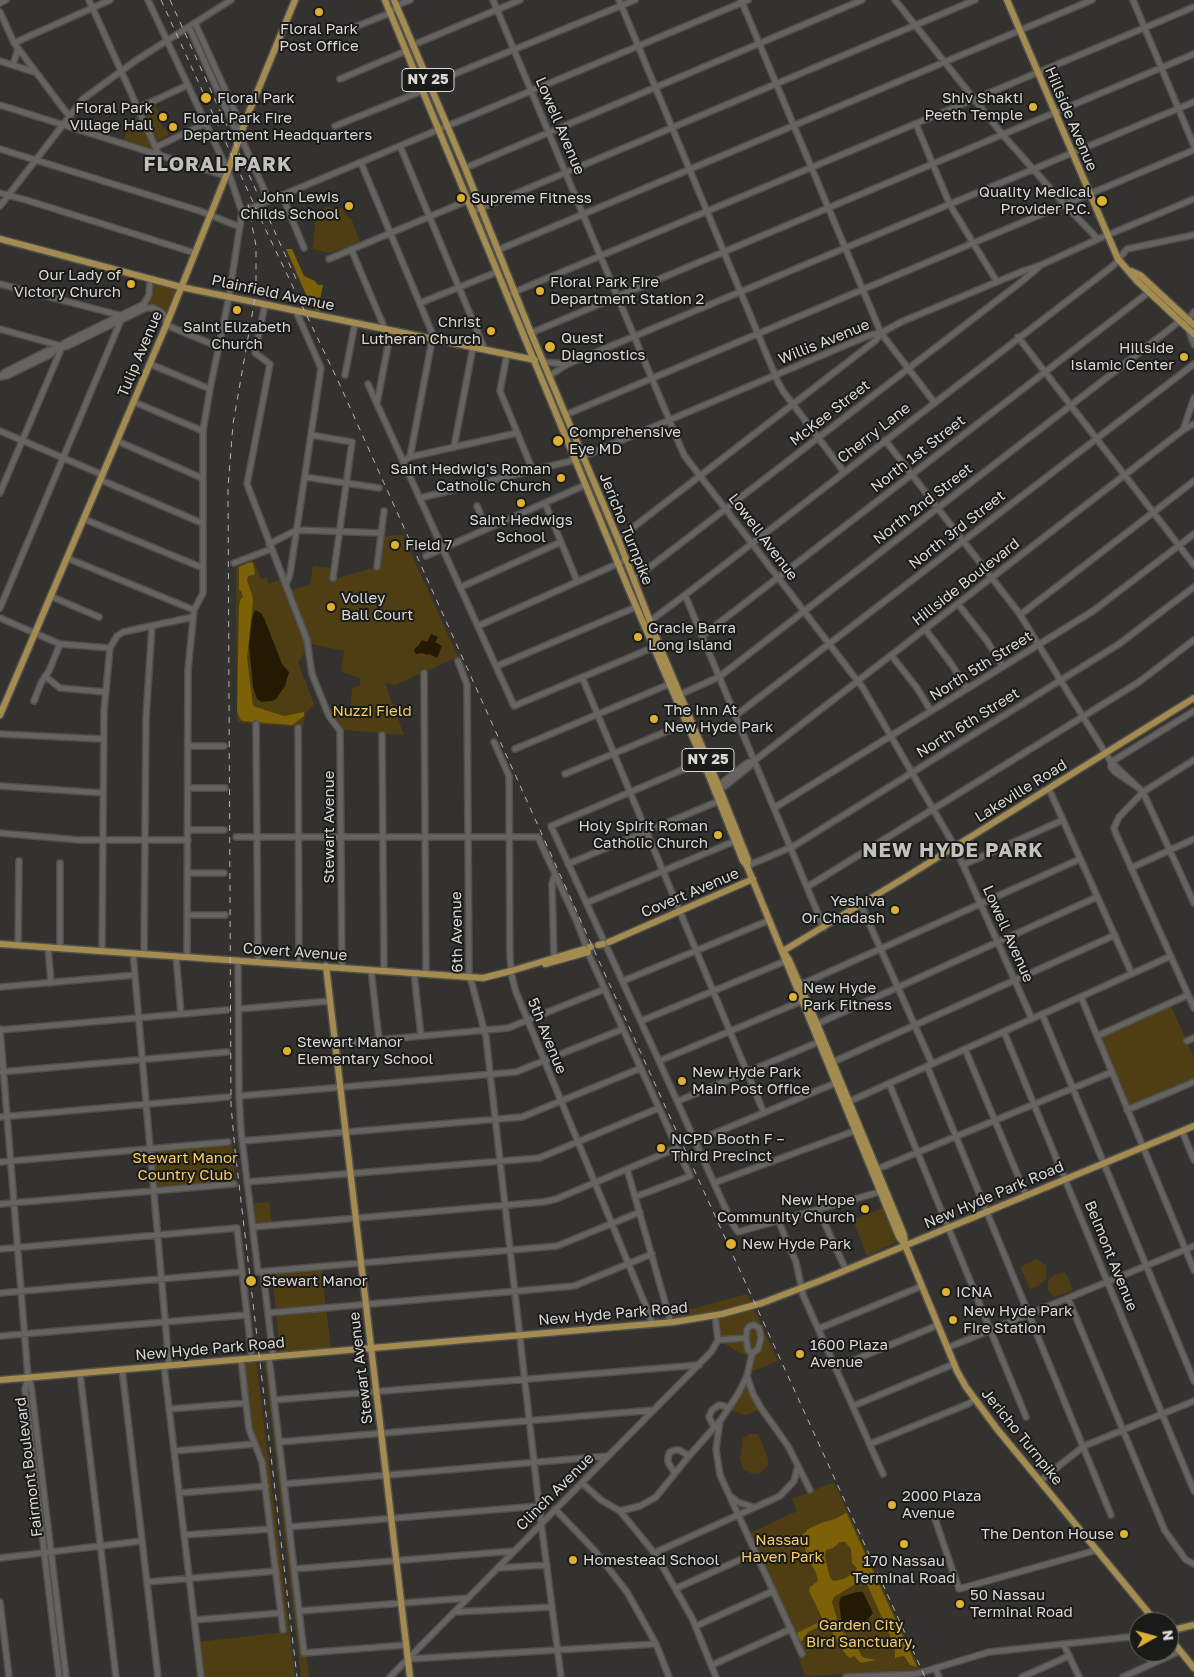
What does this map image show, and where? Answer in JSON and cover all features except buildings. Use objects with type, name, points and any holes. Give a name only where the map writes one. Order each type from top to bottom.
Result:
[{"type":"main road","name":"Tulip Avenue","points":[[0,715],[150,364],[295,0]]},
{"type":"main road","name":"NY 25","points":[[385,0],[390,13]]},
{"type":"main road","name":"NY 25","points":[[394,0],[397,7]]},
{"type":"main road","name":"Hillside Avenue","points":[[1007,0],[1118,258],[1149,292],[1187,324]]},
{"type":"main road","name":"Jericho Turnpike","points":[[397,7],[448,126],[543,362],[626,560],[654,647],[673,683]]},
{"type":"main road","name":"Jericho Turnpike","points":[[390,13],[636,607],[646,622],[748,860],[747,866]]},
{"type":"main road","name":"Plainfield Avenue","points":[[0,239],[181,287],[543,362]]},
{"type":"main road","name":"Hillside Avenue","points":[[1130,271],[1140,275],[1187,324],[1194,334]]},
{"type":"main road","points":[[590,497],[595,498],[616,536]]},
{"type":"main road","name":"Lakeville Road","points":[[783,951],[824,928],[1194,698]]},
{"type":"main road","name":"Jericho Turnpike","points":[[689,722],[703,761],[716,788]]},
{"type":"main road","name":"Jericho Turnpike","points":[[721,800],[734,840],[753,879],[802,1001],[833,1062],[838,1082]]},
{"type":"main road","name":"Covert Avenue","points":[[603,942],[753,879]]},
{"type":"main road","name":"Covert Avenue","points":[[0,944],[488,978],[554,957],[588,949]]},
{"type":"main road","points":[[526,967],[549,963],[588,949]]},
{"type":"main road","name":"Jericho Turnpike","points":[[787,961],[800,984],[817,1024],[823,1053],[838,1082],[883,1191],[904,1235],[905,1245],[963,1382],[974,1399],[1148,1612]]},
{"type":"main road","name":"Stewart Avenue","points":[[326,966],[410,1677]]},
{"type":"main road","points":[[823,1053],[826,1054],[830,1062],[833,1062]]},
{"type":"main road","name":"New Hyde Park Road","points":[[0,1380],[652,1324],[715,1315],[757,1304],[801,1288],[1194,1126]]},
{"type":"main road","points":[[1179,1629],[1194,1625]]},
{"type":"main road","points":[[1180,1651],[1194,1668]]},
{"type":"street","points":[[0,3],[6,0]]},
{"type":"street","points":[[89,0],[159,155]]},
{"type":"street","points":[[14,44],[110,0]]},
{"type":"street","points":[[148,0],[206,123],[242,212],[229,297],[203,431],[203,593],[194,610],[188,670],[187,957]]},
{"type":"street","points":[[0,206],[83,99],[121,70],[230,0]]},
{"type":"street","points":[[345,31],[390,13],[410,0]]},
{"type":"street","name":"Lowell Avenue","points":[[493,0],[685,456],[858,681],[934,809],[954,847],[1032,1019]]},
{"type":"street","points":[[413,45],[520,0]]},
{"type":"street","points":[[430,84],[514,50],[620,3],[635,0]]},
{"type":"street","points":[[465,168],[862,0]]},
{"type":"street","points":[[895,0],[1002,134],[1098,239]]},
{"type":"street","points":[[472,212],[974,0]]},
{"type":"street","points":[[498,250],[1092,0]]},
{"type":"street","points":[[565,415],[1194,148],[1132,0]]},
{"type":"street","points":[[242,212],[744,1],[811,168],[881,333],[934,402]]},
{"type":"street","points":[[620,3],[783,391],[844,472]]},
{"type":"street","points":[[507,295],[1194,7]]},
{"type":"street","points":[[1,15],[14,44],[69,116]]},
{"type":"street","points":[[195,23],[240,123],[240,135]]},
{"type":"street","points":[[188,27],[236,131],[240,135],[269,201]]},
{"type":"street","points":[[14,65],[18,49]]},
{"type":"street","points":[[340,79],[406,51]]},
{"type":"street","points":[[531,332],[1194,54]]},
{"type":"street","points":[[0,61],[35,72]]},
{"type":"street","points":[[138,108],[188,85]]},
{"type":"street","points":[[335,126],[422,91]]},
{"type":"street","points":[[549,376],[566,365],[1194,102]]},
{"type":"street","points":[[0,105],[159,155],[227,173]]},
{"type":"street","points":[[156,147],[206,123]]},
{"type":"street","points":[[916,124],[950,204],[997,282]]},
{"type":"street","points":[[400,146],[485,350]]},
{"type":"street","points":[[0,149],[240,227]]},
{"type":"street","points":[[361,163],[433,335],[410,458]]},
{"type":"street","points":[[0,193],[195,253]]},
{"type":"street","points":[[282,195],[304,248]]},
{"type":"street","points":[[329,259],[476,197]]},
{"type":"street","name":"Willis Avenue","points":[[420,498],[575,460],[775,374],[870,335],[881,333],[901,322],[1041,265],[1194,199]]},
{"type":"street","name":"Cherry Lane","points":[[646,622],[684,595],[1114,265],[1118,258],[1128,249],[1194,235]]},
{"type":"street","points":[[351,249],[388,330],[377,403]]},
{"type":"street","name":"McKee Street","points":[[634,580],[1041,265]]},
{"type":"street","points":[[420,303],[497,272]]},
{"type":"street","points":[[145,306],[149,295],[150,279]]},
{"type":"street","points":[[0,284],[120,318]]},
{"type":"street","name":"North 1st Street","points":[[702,636],[1149,292]]},
{"type":"street","name":"Stewart Avenue","points":[[265,304],[255,353],[270,364],[247,484],[307,640],[310,669],[329,716],[340,731],[342,968]]},
{"type":"street","points":[[0,329],[68,346],[88,333],[145,306],[154,308],[162,313],[165,316],[166,324],[219,347]]},
{"type":"street","points":[[286,585],[290,574],[322,368],[296,310]]},
{"type":"street","points":[[1194,312],[1187,324],[1194,345]]},
{"type":"street","points":[[0,608],[120,318]]},
{"type":"street","points":[[345,375],[354,323]]},
{"type":"street","name":"North 2nd Street","points":[[678,696],[719,678],[1071,405],[1187,324]]},
{"type":"street","points":[[616,536],[700,476],[875,341],[881,333]]},
{"type":"street","points":[[1018,337],[1194,565]]},
{"type":"street","points":[[0,377],[7,376],[27,364],[48,356],[62,346]]},
{"type":"street","points":[[0,493],[62,346]]},
{"type":"street","points":[[454,447],[473,347]]},
{"type":"street","points":[[507,354],[500,391],[533,471]]},
{"type":"street","points":[[543,362],[566,365]]},
{"type":"street","points":[[150,364],[210,389]]},
{"type":"street","name":"North 3rd Street","points":[[735,716],[1194,364]]},
{"type":"street","points":[[368,384],[514,706],[654,647]]},
{"type":"street","points":[[1183,430],[1194,398]]},
{"type":"street","points":[[134,402],[203,431]]},
{"type":"street","name":"Hillside Boulevard","points":[[716,788],[741,768],[754,761],[1183,430],[1194,424]]},
{"type":"street","points":[[0,431],[63,458],[202,524]]},
{"type":"street","points":[[403,460],[517,433]]},
{"type":"street","points":[[311,435],[352,442],[333,578]]},
{"type":"street","points":[[885,440],[1020,615],[1110,762],[1143,792],[1194,903]]},
{"type":"street","points":[[117,441],[202,478]]},
{"type":"street","points":[[304,477],[379,488]]},
{"type":"street","points":[[1020,615],[1194,481]]},
{"type":"street","points":[[426,556],[585,485]]},
{"type":"street","points":[[545,503],[577,581]]},
{"type":"street","points":[[477,506],[487,529]]},
{"type":"street","points":[[377,567],[384,510]]},
{"type":"street","points":[[84,519],[203,568]]},
{"type":"street","points":[[234,563],[270,546],[297,530],[381,533]]},
{"type":"street","name":"North 5th Street","points":[[774,808],[1093,611],[1194,534]]},
{"type":"street","points":[[461,587],[561,542]]},
{"type":"street","points":[[67,558],[194,610]]},
{"type":"street","points":[[478,626],[626,560]]},
{"type":"street","name":"North 6th Street","points":[[747,866],[790,848],[1061,681],[1119,644],[1194,587]]},
{"type":"street","points":[[684,595],[824,928]]},
{"type":"street","points":[[50,596],[99,617]]},
{"type":"street","points":[[958,604],[987,641],[1003,667]]},
{"type":"street","points":[[497,666],[636,607]]},
{"type":"street","points":[[102,951],[104,711],[110,648],[123,632],[193,617]]},
{"type":"street","points":[[0,618],[60,644],[110,648]]},
{"type":"street","points":[[144,954],[146,718],[152,626]]},
{"type":"street","points":[[925,629],[967,689]]},
{"type":"street","points":[[807,887],[1140,682],[1194,640]]},
{"type":"street","points":[[34,702],[60,644]]},
{"type":"street","points":[[891,655],[917,688],[931,711]]},
{"type":"street","name":"6th Avenue","points":[[458,661],[467,685],[469,977],[485,1030],[561,1677]]},
{"type":"street","points":[[424,673],[426,974]]},
{"type":"street","points":[[45,676],[60,688],[106,692]]},
{"type":"street","points":[[582,677],[764,1113]]},
{"type":"street","points":[[516,749],[673,683]]},
{"type":"street","points":[[1110,762],[1194,711]]},
{"type":"street","points":[[565,774],[689,722]]},
{"type":"street","points":[[256,724],[258,962]]},
{"type":"street","points":[[298,728],[299,965]]},
{"type":"street","points":[[0,734],[104,739]]},
{"type":"street","points":[[382,734],[384,971]]},
{"type":"street","name":"5th Avenue","points":[[494,742],[510,776],[511,971],[518,999],[652,1324]]},
{"type":"street","points":[[188,746],[224,746]]},
{"type":"street","points":[[1194,760],[1143,792],[1119,817],[1114,825],[1116,834],[1194,1008]]},
{"type":"street","points":[[703,761],[551,826],[738,1232],[883,1191]]},
{"type":"street","points":[[0,786],[73,792],[103,792]]},
{"type":"street","points":[[188,788],[225,788]]},
{"type":"street","points":[[1049,789],[1132,974]]},
{"type":"street","points":[[568,864],[721,800]]},
{"type":"street","points":[[963,865],[1063,820]]},
{"type":"street","points":[[188,830],[224,830]]},
{"type":"street","points":[[0,833],[79,840],[188,840]]},
{"type":"street","points":[[236,837],[536,836],[555,873],[604,989],[677,1148],[687,1177],[635,1196]]},
{"type":"street","points":[[1131,868],[1194,839]]},
{"type":"street","points":[[586,902],[734,840]]},
{"type":"street","points":[[800,984],[1080,859]]},
{"type":"street","points":[[18,945],[19,861]]},
{"type":"street","points":[[60,863],[60,948]]},
{"type":"street","points":[[188,873],[224,873]]},
{"type":"street","points":[[554,957],[552,884],[555,873]]},
{"type":"street","points":[[1187,888],[1194,886]]},
{"type":"street","points":[[817,1024],[1098,897]]},
{"type":"street","points":[[861,905],[915,1025],[956,1137],[1112,1515]]},
{"type":"street","points":[[188,914],[225,915]]},
{"type":"street","points":[[623,981],[770,920]]},
{"type":"street","points":[[833,1062],[1115,935]]},
{"type":"street","points":[[48,947],[51,983]]},
{"type":"street","points":[[133,953],[165,1322],[169,1409],[201,1677]]},
{"type":"street","points":[[176,956],[181,1014]]},
{"type":"street","points":[[847,1103],[1170,956]]},
{"type":"street","points":[[238,960],[239,1096],[242,1141],[258,1272],[557,1246],[640,1212]]},
{"type":"street","points":[[641,1021],[787,961]]},
{"type":"street","points":[[371,970],[379,1039]]},
{"type":"street","points":[[414,973],[422,1036]]},
{"type":"street","points":[[0,987],[135,975]]},
{"type":"street","points":[[335,1044],[508,1028],[604,989]]},
{"type":"street","points":[[1097,1036],[1188,995]]},
{"type":"street","points":[[1081,997],[1194,1270]]},
{"type":"street","points":[[238,1009],[330,1001]]},
{"type":"street","points":[[659,1061],[802,1001]]},
{"type":"street","points":[[28,1377],[0,1029],[227,1010]]},
{"type":"street","points":[[1042,1014],[1194,1381]]},
{"type":"street","points":[[239,1096],[516,1072],[623,1029]]},
{"type":"street","name":"Belmont Avenue","points":[[1004,1032],[1194,1491]]},
{"type":"street","points":[[1187,1041],[1194,1038]]},
{"type":"street","points":[[678,1101],[821,1041]]},
{"type":"street","points":[[966,1049],[1026,1195]]},
{"type":"street","points":[[2,1072],[227,1052]]},
{"type":"street","points":[[242,1141],[522,1117],[641,1068]]},
{"type":"street","points":[[875,1171],[1112,1072]]},
{"type":"street","points":[[696,1141],[838,1082]]},
{"type":"street","points":[[1128,1110],[1194,1082]]},
{"type":"street","points":[[889,1084],[1026,1417]]},
{"type":"street","points":[[0,1117],[228,1097]]},
{"type":"street","points":[[247,1182],[541,1157],[659,1108]]},
{"type":"street","points":[[714,1183],[858,1129]]},
{"type":"street","points":[[1182,1131],[1194,1160]]},
{"type":"street","points":[[0,1162],[228,1142]]},
{"type":"street","points":[[252,1227],[551,1201],[677,1148]]},
{"type":"street","points":[[627,1169],[671,1322]]},
{"type":"street","points":[[0,1204],[234,1184]]},
{"type":"street","points":[[818,1209],[846,1270]]},
{"type":"street","points":[[778,1220],[795,1260],[801,1288],[883,1474]]},
{"type":"street","points":[[0,1249],[237,1228],[252,1358]]},
{"type":"street","points":[[948,1348],[1194,1246]]},
{"type":"street","points":[[268,1313],[574,1286],[652,1254]]},
{"type":"street","points":[[0,1293],[241,1272]]},
{"type":"street","points":[[263,1272],[274,1400],[304,1653],[406,1645]]},
{"type":"street","points":[[818,1329],[922,1286]]},
{"type":"street","points":[[1068,1298],[1167,1536],[1186,1560],[1194,1564]]},
{"type":"street","points":[[0,1336],[246,1315]]},
{"type":"street","points":[[715,1315],[718,1340],[746,1338]]},
{"type":"street","points":[[620,1511],[640,1506],[650,1501],[660,1492],[674,1472],[720,1421],[746,1376],[752,1354],[758,1349],[761,1335],[759,1328],[754,1325],[750,1326],[746,1338],[748,1350],[752,1354]]},
{"type":"street","points":[[835,1368],[938,1325]]},
{"type":"street","name":"Clinch Avenue","points":[[390,1677],[699,1365],[715,1347],[718,1340]]},
{"type":"street","points":[[241,1359],[249,1429],[261,1458],[266,1486],[283,1630]]},
{"type":"street","points":[[852,1406],[954,1364]]},
{"type":"street","points":[[274,1400],[699,1365]]},
{"type":"street","points":[[122,1370],[158,1677]]},
{"type":"street","points":[[80,1373],[116,1677]]},
{"type":"street","points":[[746,1376],[758,1403],[782,1435],[810,1490]]},
{"type":"street","name":"Fairmont Boulevard","points":[[28,1377],[32,1385],[66,1677]]},
{"type":"street","name":"Fairmont Boulevard","points":[[28,1377],[25,1388],[59,1677]]},
{"type":"street","points":[[870,1444],[968,1404],[974,1399]]},
{"type":"street","points":[[1040,1481],[1084,1446],[1194,1401]]},
{"type":"street","points":[[169,1409],[246,1403]]},
{"type":"street","points":[[714,1427],[709,1417],[712,1410],[719,1406],[729,1408]]},
{"type":"street","points":[[279,1442],[654,1410]]},
{"type":"street","points":[[720,1421],[716,1443],[716,1458],[720,1475],[802,1654]]},
{"type":"street","points":[[174,1451],[256,1444]]},
{"type":"street","points":[[674,1472],[668,1462],[670,1452],[679,1450],[689,1456]]},
{"type":"street","points":[[284,1484],[608,1456]]},
{"type":"street","points":[[654,1553],[780,1496],[794,1481],[798,1466]]},
{"type":"street","points":[[794,1481],[804,1479]]},
{"type":"street","points":[[582,1483],[601,1500],[620,1511],[654,1553],[677,1588],[696,1626],[716,1677]]},
{"type":"street","points":[[179,1493],[266,1486]]},
{"type":"street","points":[[729,1496],[738,1502],[754,1507]]},
{"type":"street","points":[[289,1527],[540,1506]]},
{"type":"street","points":[[555,1509],[595,1551],[627,1592],[656,1644],[669,1677]]},
{"type":"street","points":[[934,1516],[959,1589],[1097,1550]]},
{"type":"street","points":[[184,1535],[271,1529]]},
{"type":"street","points":[[0,1558],[142,1541]]},
{"type":"street","points":[[294,1569],[514,1551]]},
{"type":"street","points":[[677,1588],[756,1553]]},
{"type":"street","points":[[498,1568],[547,1565]]},
{"type":"street","points":[[147,1582],[276,1571]]},
{"type":"street","points":[[696,1626],[773,1591]]},
{"type":"street","points":[[300,1611],[468,1598]]},
{"type":"street","points":[[0,1602],[9,1677]]},
{"type":"street","points":[[455,1612],[552,1607]]},
{"type":"street","points":[[194,1620],[281,1613]]},
{"type":"street","points":[[712,1665],[791,1629]]},
{"type":"street","points":[[846,1677],[916,1676],[935,1668],[985,1653],[1129,1637]]},
{"type":"street","points":[[408,1659],[656,1644]]},
{"type":"street","points":[[1064,1644],[1079,1677]]},
{"type":"street","points":[[1123,1677],[1180,1651]]},
{"type":"street","points":[[1022,1677],[1069,1656]]},
{"type":"street","points":[[935,1668],[939,1677]]},
{"type":"green space","points":[[155,104],[163,128],[165,127],[169,135],[157,141],[143,109]]},
{"type":"green space","points":[[139,112],[158,154],[122,143]]},
{"type":"green space","points":[[326,207],[342,208],[347,216],[351,218],[360,242],[329,253],[312,249],[317,213]]},
{"type":"green space","points":[[154,283],[175,289],[176,293],[166,314],[158,308],[149,305]]},
{"type":"green space","name":"Nuzzi Field","points":[[403,535],[458,657],[395,685],[385,683],[404,735],[343,730],[329,712],[350,715],[352,688],[360,685],[360,678],[341,672],[344,651],[311,644],[298,662],[314,704],[306,713],[303,727],[237,721],[236,567],[253,560],[261,579],[266,577],[269,584],[282,579],[290,590],[310,585],[313,566],[331,568],[330,580],[377,567],[382,536]]},
{"type":"green space","points":[[1170,1004],[1194,1057],[1194,1079],[1128,1107],[1099,1037]]},
{"type":"green space","name":"Stewart Manor Country Club","points":[[232,1143],[235,1182],[154,1189],[151,1150]]},
{"type":"green space","points":[[269,1202],[272,1224],[251,1226],[248,1204]]},
{"type":"green space","points":[[883,1208],[896,1242],[867,1256],[853,1220]]},
{"type":"green space","points":[[1037,1259],[1046,1265],[1046,1279],[1038,1286],[1030,1289],[1020,1267]]},
{"type":"green space","points":[[321,1267],[331,1349],[280,1352],[272,1272]]},
{"type":"green space","points":[[1066,1273],[1073,1291],[1053,1297],[1048,1290],[1048,1280],[1054,1275]]},
{"type":"green space","points":[[747,1294],[778,1361],[746,1374],[750,1357],[720,1342],[715,1317],[671,1324],[667,1311],[692,1309]]},
{"type":"green space","points":[[264,1358],[269,1358],[309,1677],[301,1677]]},
{"type":"green space","points":[[256,1359],[295,1677],[202,1677],[198,1642],[284,1632],[262,1458],[250,1431],[241,1360]]},
{"type":"green space","points":[[747,1378],[760,1409],[746,1415],[729,1410]]},
{"type":"green space","points":[[29,1383],[48,1547],[47,1548],[27,1384]]},
{"type":"green space","points":[[750,1434],[757,1434],[759,1436],[768,1459],[768,1466],[760,1473],[754,1474],[744,1470],[740,1459],[743,1438]]},
{"type":"green space","name":"Garden City Bird Sanctuary,","points":[[834,1482],[921,1671],[805,1676],[799,1659],[806,1655],[748,1534],[797,1511],[792,1499]]},
{"type":"shaded area","points":[[286,249],[292,249],[304,276],[315,281],[318,285],[323,285],[319,304],[320,313],[311,306]]},
{"type":"shaded area","points":[[251,562],[253,563],[255,574],[248,576],[247,581],[253,602],[247,658],[253,706],[284,716],[304,712],[304,716],[292,725],[244,721],[241,720],[237,712],[239,607],[240,600],[243,597],[239,590],[239,567]]},
{"type":"shaded area","points":[[255,610],[261,613],[264,618],[282,664],[289,672],[285,686],[276,699],[272,701],[261,702],[257,699],[253,687],[249,645]]},
{"type":"shaded area","points":[[431,634],[438,637],[435,642],[442,646],[437,658],[429,654],[416,654],[415,648],[422,640],[427,642]]},
{"type":"shaded area","points":[[847,1514],[917,1667],[910,1665],[904,1656],[895,1658],[895,1647],[867,1584],[863,1582],[857,1583],[834,1597],[832,1602],[840,1629],[857,1646],[862,1657],[876,1660],[861,1663],[854,1656],[851,1658],[847,1656],[830,1628],[825,1624],[808,1632],[800,1643],[797,1633],[823,1620],[809,1591],[810,1587],[818,1581],[816,1573],[807,1557],[804,1543],[800,1541],[791,1543],[789,1540],[821,1523]],"holes":[[[840,1542],[845,1542],[851,1549],[852,1563],[857,1568],[855,1572],[844,1579],[834,1581],[830,1578],[825,1557],[826,1550],[833,1548]]]},
{"type":"shaded area","points":[[856,1592],[863,1592],[873,1613],[865,1623],[855,1627],[845,1627],[841,1618],[839,1603],[841,1597]]},
{"type":"railway","points":[[161,0],[263,224],[339,383],[589,939],[925,1677]]},
{"type":"railway","points":[[170,0],[297,281]]},
{"type":"railway","points":[[248,204],[256,246],[256,292],[233,424],[228,488],[231,1105],[297,1677]]},
{"type":"place","name":"Floral Park Post Office","points":[[319,12]]},
{"type":"place","name":"Floral Park","points":[[206,98]]},
{"type":"place","name":"Shiv Shakti Peeth Temple","points":[[1033,107]]},
{"type":"place","name":"Floral Park Village Hall","points":[[163,117]]},
{"type":"place","name":"Floral Park Fire Department Headquarters","points":[[173,127]]},
{"type":"place","name":"Supreme Fitness","points":[[461,198]]},
{"type":"place","name":"Quality Medical Provider P.C.","points":[[1102,201]]},
{"type":"place","name":"John Lewis Childs School","points":[[349,206]]},
{"type":"place","name":"Our Lady of Victory Church","points":[[131,284]]},
{"type":"place","name":"Floral Park Fire Department Station 2","points":[[540,291]]},
{"type":"place","name":"Saint Elizabeth Church","points":[[237,310]]},
{"type":"place","name":"Christ Lutheran Church","points":[[491,331]]},
{"type":"place","name":"Quest Diagnostics","points":[[550,347]]},
{"type":"place","name":"Hillside Islamic Center","points":[[1184,357]]},
{"type":"place","name":"Comprehensive Eye MD","points":[[558,441]]},
{"type":"place","name":"Saint Hedwig's Roman Catholic Church","points":[[561,478]]},
{"type":"place","name":"Saint Hedwigs School","points":[[521,503]]},
{"type":"place","name":"Field 7","points":[[395,545]]},
{"type":"place","name":"Volley Ball Court","points":[[331,607]]},
{"type":"place","name":"Gracie Barra Long Island","points":[[638,637]]},
{"type":"place","name":"The Inn At New Hyde Park","points":[[654,719]]},
{"type":"place","name":"Holy Spirit Roman Catholic Church","points":[[718,835]]},
{"type":"place","name":"Yeshiva Or Chadash","points":[[895,910]]},
{"type":"place","name":"New Hyde Park Fitness","points":[[793,997]]},
{"type":"place","name":"Stewart Manor Elementary School","points":[[287,1051]]},
{"type":"place","name":"New Hyde Park Main Post Office","points":[[682,1081]]},
{"type":"place","name":"NCPD Booth F – Third Precinct","points":[[661,1148]]},
{"type":"place","name":"New Hope Community Church","points":[[865,1209]]},
{"type":"place","name":"New Hyde Park","points":[[731,1244]]},
{"type":"place","name":"Stewart Manor","points":[[251,1281]]},
{"type":"place","name":"ICNA","points":[[946,1292]]},
{"type":"place","name":"New Hyde Park Fire Station","points":[[953,1320]]},
{"type":"place","name":"1600 Plaza Avenue","points":[[800,1354]]},
{"type":"place","name":"2000 Plaza Avenue","points":[[892,1505]]},
{"type":"place","name":"The Denton House","points":[[1124,1534]]},
{"type":"place","name":"170 Nassau Terminal Road","points":[[904,1544]]},
{"type":"place","name":"Homestead School","points":[[573,1560]]},
{"type":"place","name":"50 Nassau Terminal Road","points":[[960,1604]]},
{"type":"district","name":"FLORAL PARK","points":[[218,165]]},
{"type":"district","name":"NEW HYDE PARK","points":[[953,851]]},
{"type":"park label","name":"Nassau Haven Park","points":[[782,1548]]}]
